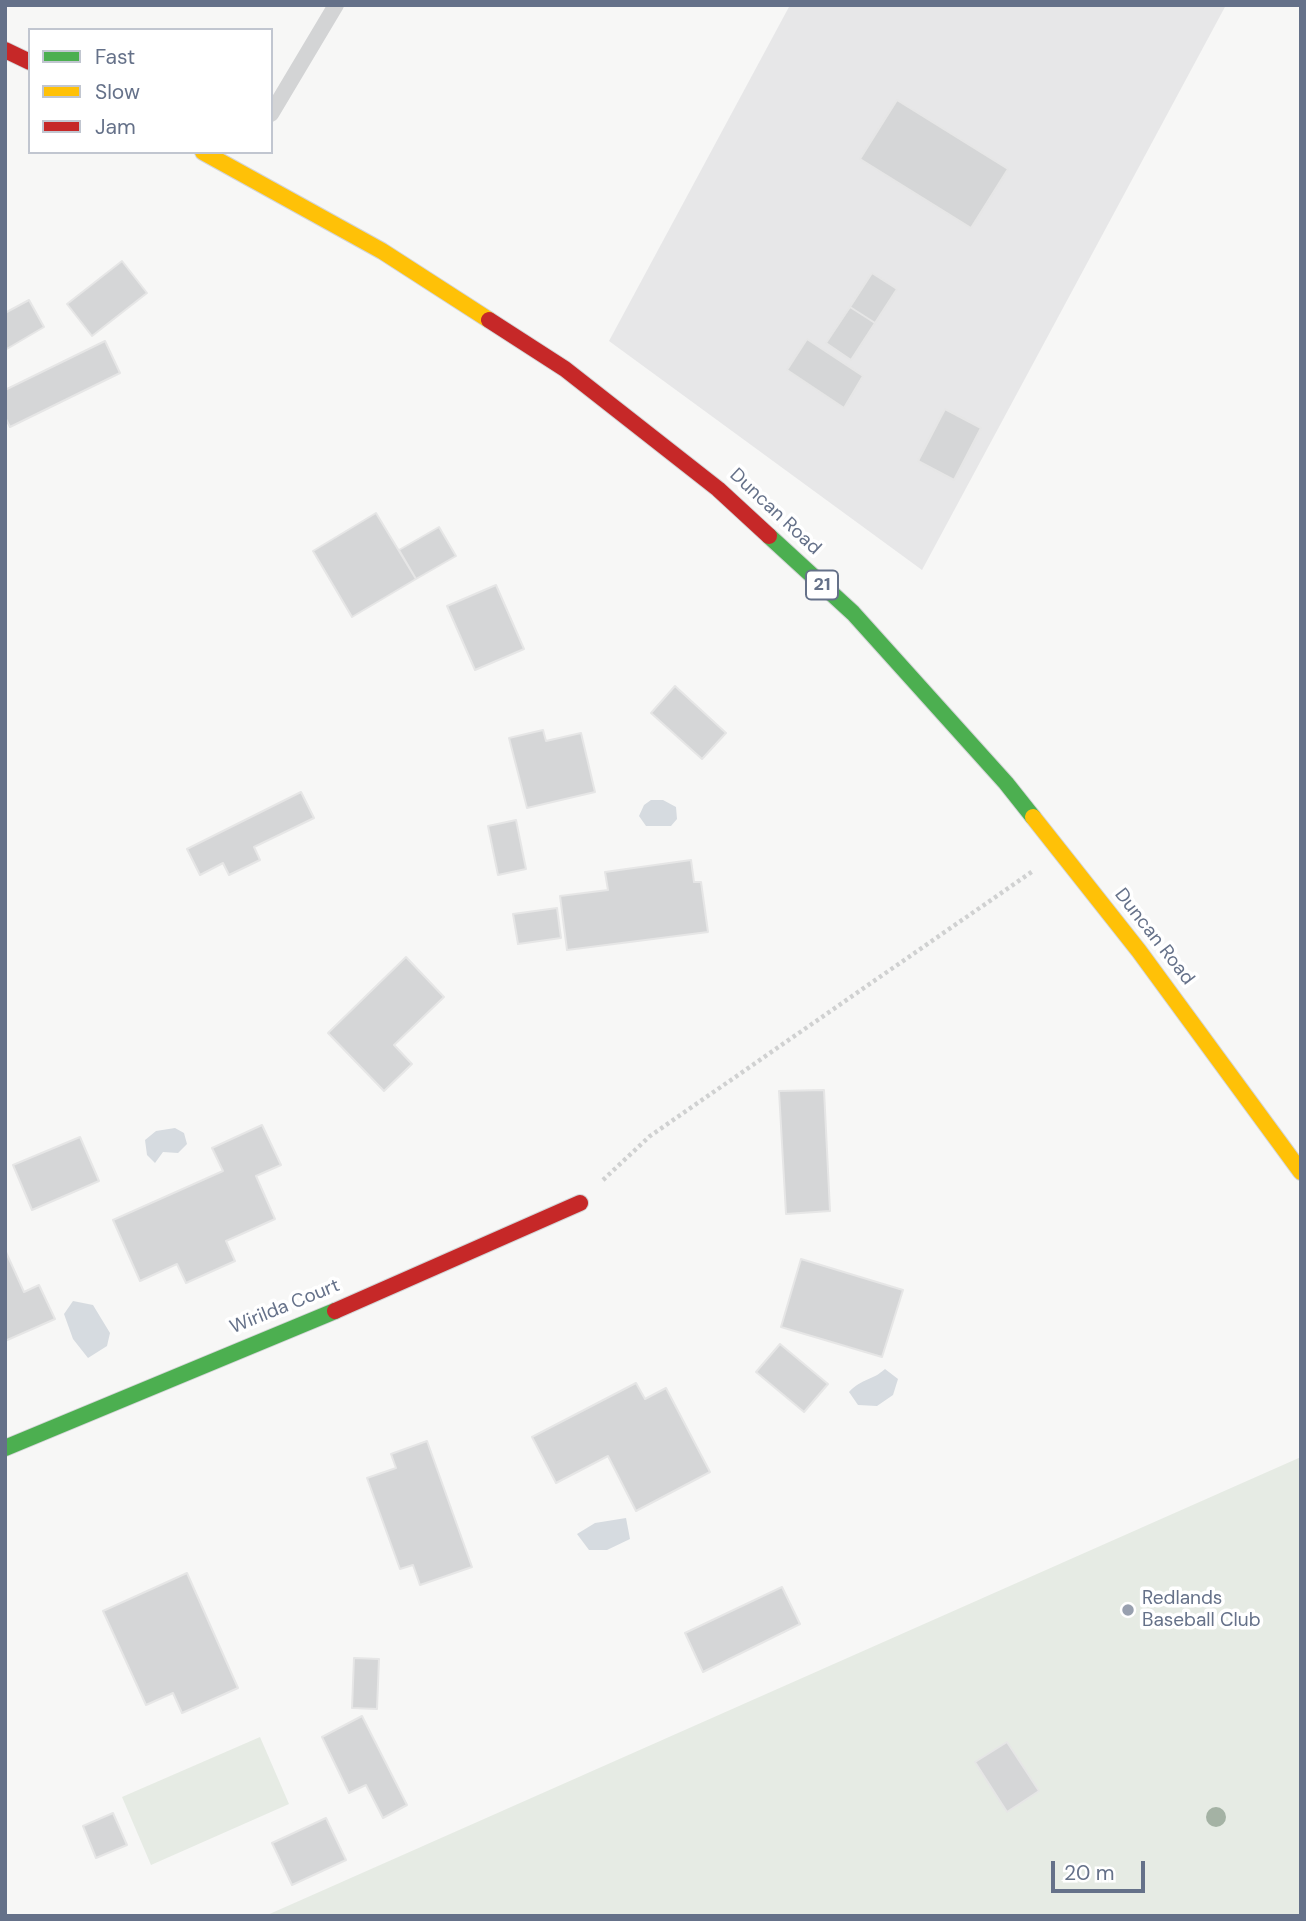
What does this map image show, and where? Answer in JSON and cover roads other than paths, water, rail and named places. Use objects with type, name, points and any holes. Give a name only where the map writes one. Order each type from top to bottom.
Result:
[{"type":"main road","points":[[5,50],[28,61]]},
{"type":"main road","name":"Duncan Road","points":[[208,154],[240,166],[382,251],[496,323],[601,396],[719,489],[853,613],[1006,783],[1147,961],[1301,1172]]},
{"type":"main road","name":"Wirilda Court","points":[[5,1447],[346,1306],[580,1203]]},
{"type":"lane","points":[[273,111],[337,5]]},
{"type":"place","name":"Redlands Baseball Club","points":[[1128,1610]]}]
